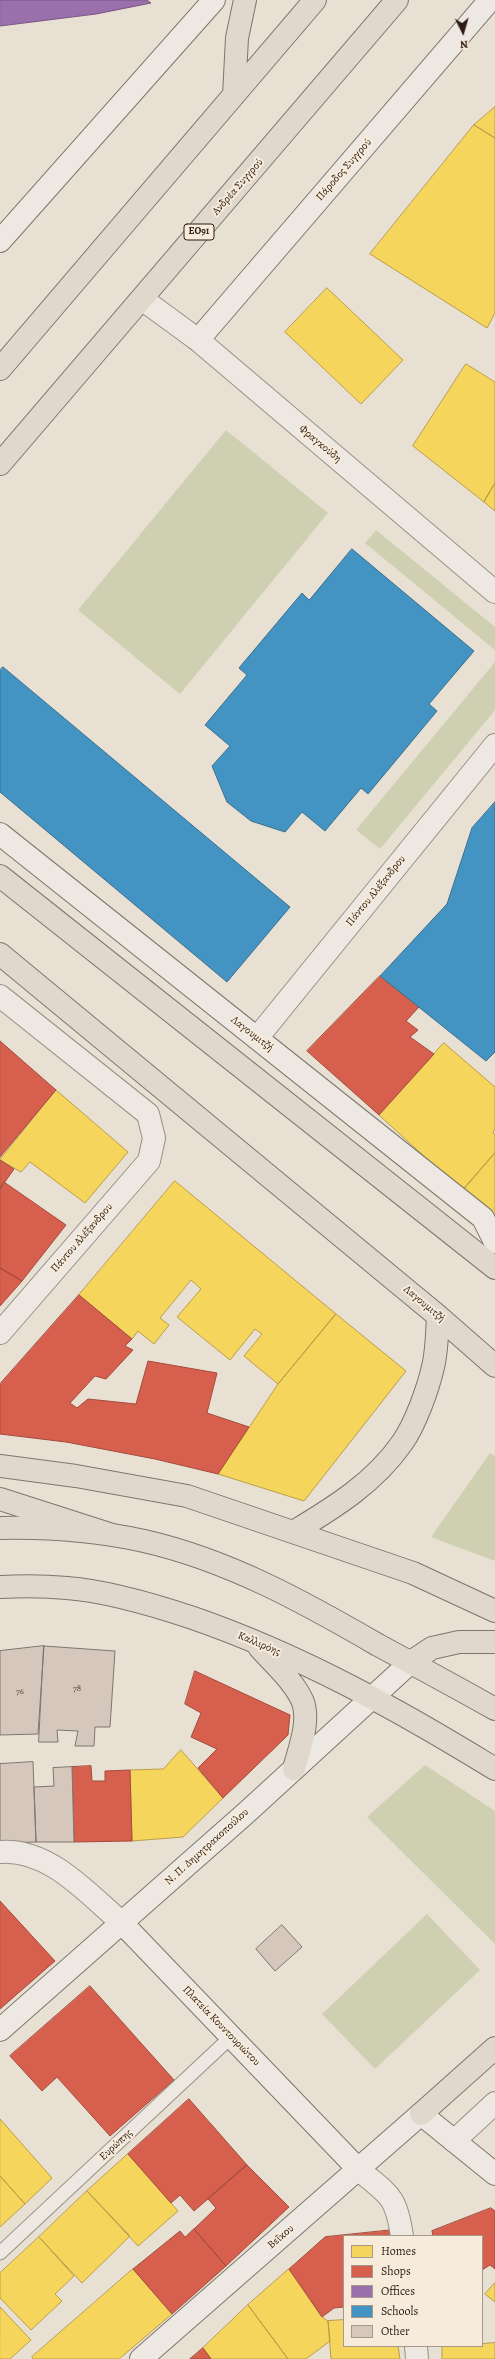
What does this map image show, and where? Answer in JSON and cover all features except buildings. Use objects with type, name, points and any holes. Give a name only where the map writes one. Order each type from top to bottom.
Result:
[{"type":"main road","points":[[234,95],[237,38],[245,0]]},
{"type":"main road","points":[[0,369],[315,0]]},
{"type":"main road","name":"Ανδρέα Συγγρού","points":[[0,464],[397,0]]},
{"type":"main road","points":[[0,876],[495,1268]]},
{"type":"main road","name":"Λαγουμιτζή","points":[[0,954],[438,1316],[495,1366]]},
{"type":"main road","points":[[295,1531],[334,1508],[368,1481],[402,1443],[420,1407],[433,1367],[438,1316]]},
{"type":"main road","points":[[0,1466],[76,1476],[187,1496],[295,1531],[413,1572],[495,1611]]},
{"type":"main road","points":[[0,1499],[109,1534],[146,1542],[236,1571],[276,1588],[495,1708]]},
{"type":"main road","points":[[0,1528],[25,1527],[109,1534]]},
{"type":"main road","name":"Καλλιρόης","points":[[3,1588],[68,1588],[147,1603],[253,1640],[327,1674],[495,1769]]},
{"type":"main road","points":[[253,1640],[292,1684],[303,1703],[303,1733],[294,1769]]},
{"type":"main road","points":[[411,1662],[432,1648],[459,1642],[495,1642]]},
{"type":"main road","points":[[420,2114],[495,2048]]},
{"type":"street","points":[[0,241],[214,0]]},
{"type":"street","name":"Πάροδος Συγγρού","points":[[198,340],[490,0]]},
{"type":"street","name":"Φραγκούδη","points":[[142,299],[198,340],[495,592]]},
{"type":"street","name":"Πάντου Αλέξανδρου","points":[[257,1038],[495,745]]},
{"type":"street","name":"Λαγουμιτζή","points":[[0,834],[483,1218],[495,1242]]},
{"type":"street","name":"Πάντου Αλέξανδρου","points":[[0,996],[148,1114],[154,1138],[148,1161],[0,1333]]},
{"type":"street","name":"Ν. Π. Δημητρακοπούλου","points":[[0,2030],[294,1769],[411,1662]]},
{"type":"street","name":"Πλατεία Κουντουριώτου","points":[[3,1852],[37,1858],[72,1879],[122,1923],[359,2170],[392,2197],[399,2215],[402,2235]]},
{"type":"street","points":[[454,2141],[495,2103]]},
{"type":"street","points":[[420,2114],[495,2174]]},
{"type":"street","name":"Βεΐκου","points":[[141,2359],[359,2170],[420,2114]]},
{"type":"street","points":[[416,2347],[418,2359]]},
{"type":"lane","name":"Ευρώπης","points":[[0,2253],[231,2037]]},
{"type":"green space","points":[[226,430],[328,513],[180,694],[78,610]]},
{"type":"green space","points":[[376,530],[495,627],[495,650],[365,543]]},
{"type":"green space","points":[[495,662],[495,710],[380,849],[356,830]]},
{"type":"green space","points":[[490,1453],[495,1456],[495,1561],[431,1537]]},
{"type":"green space","points":[[425,1765],[495,1811],[495,1944],[367,1817]]},
{"type":"green space","points":[[427,1914],[480,1970],[375,2069],[322,2014]]}]
